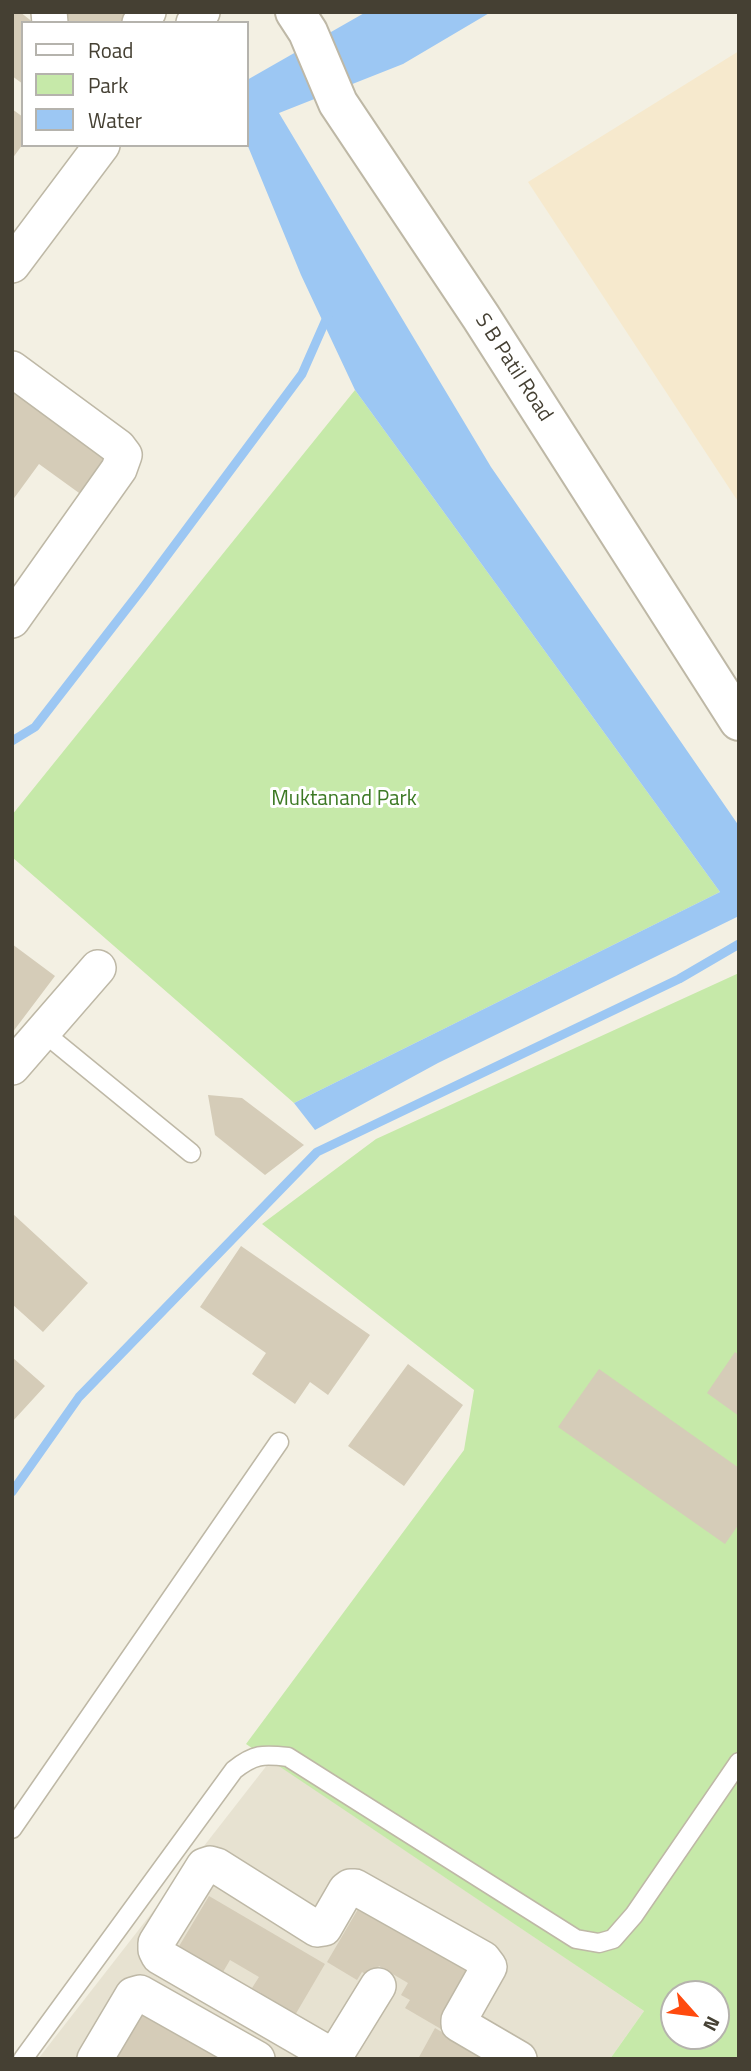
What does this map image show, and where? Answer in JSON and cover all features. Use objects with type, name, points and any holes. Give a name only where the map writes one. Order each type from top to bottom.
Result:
[{"type":"street","name":"S B Patil Road","points":[[304,19],[338,103],[488,329],[739,721]]},
{"type":"street","points":[[12,265],[100,147]]},
{"type":"street","points":[[12,369],[118,447],[124,455],[119,469],[12,620]]},
{"type":"street","points":[[12,1067],[98,968]]},
{"type":"street","points":[[378,1986],[335,2058],[159,1956],[156,1942],[204,1866],[210,1864],[317,1930],[324,1928],[346,1890],[355,1887],[483,1959],[489,1967],[459,2024],[519,2059]]},
{"type":"street","points":[[95,2059],[133,1995],[141,1993],[257,2059]]},
{"type":"lane","points":[[43,1032],[191,1153]]},
{"type":"lane","points":[[12,1829],[279,1442]]},
{"type":"lane","points":[[23,2059],[234,1770],[248,1759],[265,1754],[288,1757],[576,1939],[598,1943],[613,1939],[634,1915],[739,1762]]},
{"type":"shaded area","points":[[739,51],[739,503],[528,182]]},
{"type":"shaded area","points":[[271,1760],[644,2011],[610,2059],[38,2059]]},
{"type":"green space","name":"Muktanand Park","points":[[355,390],[720,892],[294,1103],[12,857],[12,815]]},
{"type":"green space","points":[[739,973],[739,2059],[610,2059],[644,2011],[246,1744],[464,1450],[474,1390],[262,1224],[376,1139]]},
{"type":"water","points":[[366,12],[491,12],[403,64],[279,113],[491,467],[739,826],[739,916],[438,1063],[315,1130],[294,1103],[720,892],[355,390],[301,275],[248,146],[248,79]]},
{"type":"building","points":[[12,12],[20,12],[31,21],[21,21],[21,83],[12,76]]},
{"type":"building","points":[[59,12],[144,12],[137,21],[63,21]]},
{"type":"building","points":[[12,109],[21,116],[21,147],[12,159]]},
{"type":"building","points":[[12,391],[111,462],[86,498],[39,464],[12,501]]},
{"type":"building","points":[[12,944],[55,976],[12,1033]]},
{"type":"building","points":[[208,1095],[242,1098],[304,1145],[265,1175],[215,1135]]},
{"type":"building","points":[[12,1213],[88,1283],[43,1332],[12,1304]]},
{"type":"building","points":[[241,1246],[370,1335],[328,1395],[310,1382],[295,1404],[252,1374],[266,1353],[200,1307]]},
{"type":"building","points":[[735,1352],[739,1355],[739,1416],[707,1393]]},
{"type":"building","points":[[12,1357],[45,1386],[12,1422]]},
{"type":"building","points":[[408,1364],[463,1405],[404,1486],[348,1446]]},
{"type":"building","points":[[599,1369],[739,1468],[739,1524],[725,1544],[558,1427]]},
{"type":"building","points":[[209,1896],[325,1964],[291,2022],[256,2001],[261,1993],[252,1988],[259,1977],[230,1960],[223,1972],[212,1965],[208,1973],[175,1953]]},
{"type":"building","points":[[361,1904],[475,1970],[441,2029],[405,2008],[410,2000],[401,1995],[408,1983],[379,1966],[372,1978],[362,1972],[357,1980],[327,1962]]},
{"type":"building","points":[[143,2008],[230,2059],[113,2059]]},
{"type":"building","points":[[435,2028],[488,2059],[418,2059]]},
{"type":"waterway","points":[[12,741],[35,727],[302,374],[328,315]]},
{"type":"waterway","points":[[12,1492],[79,1397],[317,1152],[679,979],[739,944]]}]
